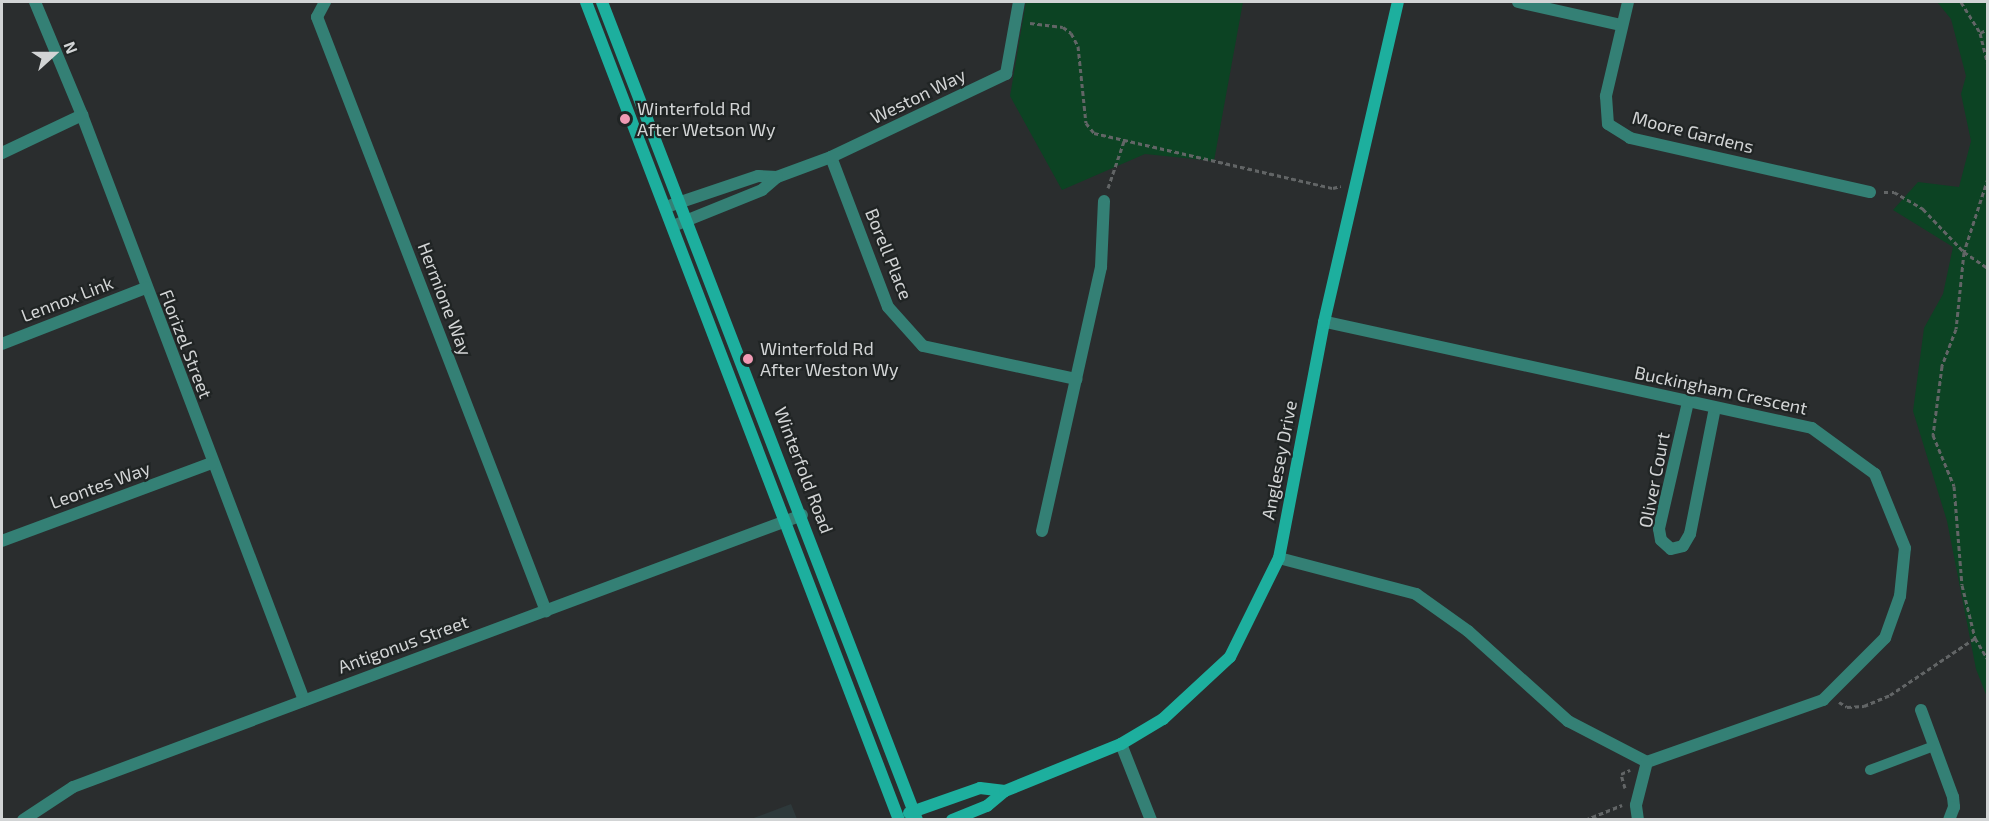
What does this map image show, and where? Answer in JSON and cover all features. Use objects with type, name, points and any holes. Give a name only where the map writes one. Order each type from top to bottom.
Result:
[{"type":"main road","name":"Winterfold Road","points":[[586,2],[899,818]]},
{"type":"main road","name":"Winterfold Road","points":[[602,2],[802,515],[915,815]]},
{"type":"main road","name":"Anglesey Drive","points":[[952,819],[987,806],[1005,791],[1121,744],[1164,719],[1230,657],[1279,558],[1324,322],[1398,2]]},
{"type":"main road","name":"Anglesey Drive","points":[[899,818],[915,815],[980,788],[1005,791]]},
{"type":"street","name":"Florizel Street","points":[[34,2],[82,115],[212,463],[304,700]]},
{"type":"street","name":"Hermione Way","points":[[325,2],[317,17],[546,611]]},
{"type":"street","name":"Weston Way","points":[[673,226],[762,190],[777,177],[831,157],[1006,74],[1019,2]]},
{"type":"street","points":[[1518,2],[1621,25]]},
{"type":"street","name":"Moore Gardens","points":[[1628,2],[1606,96],[1608,124],[1630,138],[1870,192]]},
{"type":"street","points":[[2,153],[82,115]]},
{"type":"street","name":"Borell Place","points":[[831,157],[888,307],[923,346],[1076,379]]},
{"type":"street","name":"Weston Way","points":[[666,207],[758,176],[777,177]]},
{"type":"street","points":[[1042,531],[1101,267],[1104,201]]},
{"type":"street","name":"Lennox Link","points":[[2,344],[146,288]]},
{"type":"street","name":"Buckingham Crescent","points":[[1324,322],[1812,428],[1875,474],[1891,508],[1905,548],[1900,596],[1885,638],[1828,695],[1647,762]]},
{"type":"street","name":"Oliver Court","points":[[1688,402],[1659,529],[1661,540],[1671,549],[1683,546],[1690,534],[1715,408]]},
{"type":"street","name":"Leontes Way","points":[[2,541],[212,463]]},
{"type":"street","name":"Antigonus Street","points":[[23,819],[73,787],[802,515]]},
{"type":"street","points":[[1279,558],[1416,594],[1468,631],[1568,721],[1647,762],[1636,805],[1638,819]]},
{"type":"street","points":[[1921,710],[1953,797],[1954,807],[1949,819]]},
{"type":"street","points":[[1121,744],[1151,819]]},
{"type":"lane","points":[[1870,770],[1934,746]]},
{"type":"path","points":[[1961,2],[1980,33],[1988,66]]},
{"type":"path","points":[[1017,21],[1063,27],[1071,33],[1078,46],[1086,123],[1094,133],[1333,188],[1355,189]]},
{"type":"path","points":[[1980,33],[1988,29]]},
{"type":"path","points":[[1104,201],[1124,141]]},
{"type":"path","points":[[1988,178],[1964,252],[1956,329],[1942,366],[1933,435],[1954,486],[1962,585],[1975,638],[1988,660]]},
{"type":"path","points":[[1870,192],[1894,192],[1923,209],[1964,252],[1988,268]]},
{"type":"path","points":[[1828,695],[1847,707],[1863,706],[1912,683],[1975,638]]},
{"type":"path","points":[[1626,793],[1621,774],[1647,762]]},
{"type":"path","points":[[1585,819],[1628,802]]},
{"type":"shaded area","points":[[791,804],[797,819],[751,819]]},
{"type":"green space","points":[[1026,2],[1243,2],[1214,161],[1145,154],[1062,190],[1010,96]]},
{"type":"green space","points":[[1937,2],[1987,2],[1987,697],[1976,669],[1947,521],[1913,411],[1924,328],[1943,294],[1953,247],[1893,210],[1918,182],[1959,187],[1971,141],[1961,94],[1966,76],[1951,19]]},
{"type":"place","name":"Winterfold Rd After Wetson Wy","points":[[625,119]]},
{"type":"place","name":"Winterfold Rd After Weston Wy","points":[[748,359]]}]
